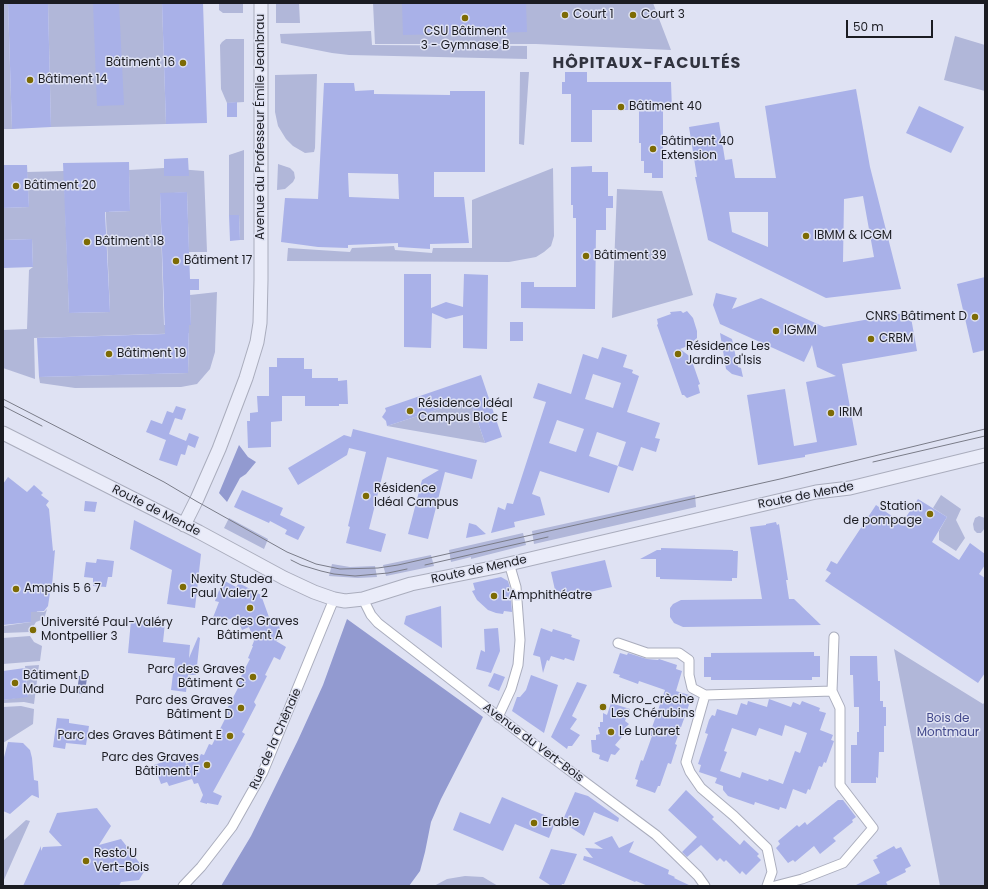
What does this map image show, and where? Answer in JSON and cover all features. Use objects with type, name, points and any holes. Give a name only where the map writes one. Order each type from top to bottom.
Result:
[{"type":"main road","name":"Avenue du Professeur Émile Jeanbrau","points":[[184,525],[204,485],[248,372],[257,342],[260,323],[261,3]]},
{"type":"main road","name":"Route de Mende","points":[[3,433],[184,525],[284,578],[334,599],[345,601],[363,599],[411,584],[509,563],[816,492],[850,488],[985,455]]},
{"type":"street","points":[[498,717],[511,689],[518,665],[520,640],[516,587],[509,563]]},
{"type":"street","name":"Rue de la Chênaie","points":[[183,886],[201,867],[232,827],[263,772],[334,599]]},
{"type":"street","name":"Avenue du Vert-Bois","points":[[363,599],[378,623],[498,717],[656,835],[698,876],[705,886]]},
{"type":"street","points":[[775,886],[802,879],[843,863],[873,828],[840,786],[840,708],[832,691],[834,637]]},
{"type":"street","points":[[618,643],[647,653],[679,653],[689,660],[689,675],[692,688],[705,695],[832,691]]},
{"type":"street","points":[[705,695],[686,762],[690,772],[701,788],[734,816],[766,848],[772,872],[767,886]]},
{"type":"green space","points":[[3,3],[8,3],[12,129],[3,129]]},
{"type":"green space","points":[[48,3],[162,3],[166,124],[51,127]]},
{"type":"green space","points":[[219,3],[243,3],[243,13],[223,13],[219,10]]},
{"type":"green space","points":[[276,3],[299,3],[300,23],[276,23]]},
{"type":"green space","points":[[373,3],[653,3],[671,50],[536,44],[375,44]]},
{"type":"green space","points":[[371,31],[372,45],[527,46],[527,59],[349,55],[281,43],[280,34]]},
{"type":"green space","points":[[955,36],[985,45],[985,91],[944,80]]},
{"type":"green space","points":[[226,39],[244,39],[244,102],[227,103],[221,89],[220,45]]},
{"type":"green space","points":[[520,72],[529,72],[524,145],[519,144]]},
{"type":"green space","points":[[317,74],[315,148],[314,152],[305,153],[293,146],[286,139],[278,126],[275,112],[275,75]]},
{"type":"green space","points":[[244,150],[244,240],[240,240],[239,215],[229,215],[229,155]]},
{"type":"green space","points":[[278,164],[290,168],[294,172],[295,178],[293,182],[285,189],[277,190]]},
{"type":"green space","points":[[164,168],[204,171],[207,252],[189,252],[187,192],[160,194],[164,325],[191,325],[190,295],[217,292],[215,352],[210,369],[197,384],[181,387],[75,388],[40,383],[39,377],[188,373],[189,333],[34,338],[35,379],[3,368],[3,330],[27,329],[29,270],[33,267],[32,239],[3,240],[3,208],[29,207],[27,172],[64,171],[69,313],[110,312],[104,170],[109,212],[130,211],[129,170]]},
{"type":"green space","points":[[553,168],[554,236],[551,246],[536,257],[509,262],[287,261],[288,248],[350,252],[352,248],[394,246],[395,250],[432,253],[433,248],[472,248],[472,200]]},
{"type":"green space","points":[[617,189],[662,191],[693,295],[612,318]]},
{"type":"green space","points":[[470,399],[485,443],[387,426]]},
{"type":"green space","points":[[695,495],[696,507],[534,544],[532,531]]},
{"type":"green space","points":[[941,495],[961,509],[956,520],[965,538],[956,551],[939,540],[939,531],[947,517],[933,508]]},
{"type":"green space","points":[[979,516],[985,518],[985,528],[981,533],[977,533],[974,530],[973,524],[975,518]]},
{"type":"green space","points":[[229,518],[268,539],[264,549],[224,528]]},
{"type":"green space","points":[[523,533],[526,545],[471,559],[471,557],[451,562],[449,550]]},
{"type":"green space","points":[[431,555],[434,566],[386,576],[383,565]]},
{"type":"green space","points":[[332,564],[350,567],[375,566],[377,577],[358,578],[329,576]]},
{"type":"green space","points":[[28,579],[33,579],[37,612],[44,612],[47,609],[44,619],[36,622],[30,632],[3,633],[3,626],[31,622]]},
{"type":"green space","points":[[30,636],[34,642],[42,646],[40,661],[3,664],[3,638]]},
{"type":"green space","name":"Bois de Montmaur","points":[[894,649],[983,704],[985,702],[985,886],[940,886]]},
{"type":"green space","points":[[39,665],[34,704],[24,702],[3,703],[3,700],[28,696],[25,666]]},
{"type":"green space","points":[[21,706],[34,709],[33,724],[3,743],[3,707]]},
{"type":"green space","points":[[26,820],[30,821],[3,882],[3,841]]},
{"type":"green space","points":[[465,876],[483,877],[498,886],[434,886],[447,879]]},
{"type":"shaded area","points":[[239,445],[248,457],[256,462],[246,474],[240,478],[227,502],[219,493]]},
{"type":"shaded area","points":[[347,619],[483,717],[441,799],[431,822],[420,871],[409,886],[221,886],[251,836],[298,740],[323,685]]},
{"type":"shaded area","points":[[81,674],[86,674],[87,677],[85,694],[77,693],[79,676]]},
{"type":"building","name":"Bâtiment 14","points":[[8,3],[48,3],[51,127],[12,129]]},
{"type":"building","points":[[93,3],[119,3],[124,105],[97,106]]},
{"type":"building","points":[[162,3],[203,3],[207,123],[166,124]]},
{"type":"building","name":"CSU Bâtiment 3 - Gymnase B","points":[[402,3],[526,3],[527,32],[403,35]]},
{"type":"building","name":"Bâtiment 40","points":[[565,72],[587,72],[587,82],[671,82],[672,110],[663,110],[663,178],[652,178],[652,173],[644,173],[644,161],[641,161],[641,143],[639,143],[639,110],[592,110],[592,142],[571,142],[571,94],[562,94],[562,82],[565,82]]},
{"type":"building","points":[[324,83],[354,83],[355,91],[374,90],[374,94],[450,95],[450,91],[485,91],[485,172],[434,172],[434,197],[464,197],[469,243],[430,244],[430,249],[398,247],[398,243],[348,245],[348,248],[318,247],[281,242],[285,198],[318,199]],"holes":[[[348,173],[398,174],[399,199],[349,197]]]},
{"type":"building","name":"IBMM & ICGM","points":[[856,89],[870,167],[901,289],[826,298],[708,240],[695,177],[697,177],[689,127],[719,122],[725,160],[732,159],[735,178],[776,178],[765,106]],"holes":[[[863,196],[874,257],[843,262],[844,199]],[[729,212],[768,212],[768,247],[732,232]]]},
{"type":"building","points":[[237,102],[237,117],[227,117],[227,103]]},
{"type":"building","points":[[919,106],[964,127],[951,153],[906,133]]},
{"type":"building","points":[[188,158],[189,176],[164,176],[164,159]]},
{"type":"building","points":[[129,162],[130,211],[105,212],[110,312],[69,313],[63,163]]},
{"type":"building","name":"Bâtiment 20","points":[[3,165],[27,165],[29,207],[3,208]]},
{"type":"building","name":"Bâtiment 39","points":[[592,166],[592,172],[608,172],[608,196],[613,196],[613,208],[606,208],[606,230],[596,230],[595,309],[521,308],[521,282],[534,282],[534,287],[576,287],[576,218],[573,218],[573,205],[571,205],[571,167]]},
{"type":"building","points":[[187,192],[190,279],[199,279],[199,290],[190,290],[191,325],[189,325],[188,373],[39,377],[37,338],[165,334],[160,193]]},
{"type":"building","points":[[229,215],[239,215],[240,240],[230,241]]},
{"type":"building","points":[[32,239],[33,267],[3,268],[3,240]]},
{"type":"building","points":[[404,274],[431,274],[431,308],[446,302],[463,307],[464,274],[488,275],[487,349],[463,348],[463,315],[446,319],[432,313],[431,348],[404,347]]},
{"type":"building","name":"CNRS Bâtiment D","points":[[985,277],[985,350],[973,353],[957,284]]},
{"type":"building","points":[[716,293],[737,298],[732,309],[761,298],[824,327],[910,312],[917,351],[842,364],[857,445],[805,455],[805,457],[758,465],[747,395],[785,389],[794,446],[817,442],[806,382],[836,376],[817,367],[812,345],[804,362],[720,324],[713,305]]},
{"type":"building","name":"Résidence Les Jardins d'Isis","points":[[681,311],[683,313],[687,311],[693,318],[697,331],[697,338],[690,345],[680,349],[692,358],[700,384],[698,385],[700,393],[687,398],[682,395],[657,325],[657,319],[671,314],[670,312]]},
{"type":"building","points":[[510,322],[523,322],[523,341],[510,341]]},
{"type":"building","points":[[720,333],[732,339],[738,367],[741,368],[743,377],[732,374],[726,369]]},
{"type":"building","points":[[602,347],[627,355],[623,367],[633,370],[632,373],[639,376],[627,412],[660,423],[655,438],[660,439],[656,452],[641,447],[633,471],[618,466],[609,493],[540,471],[532,494],[540,497],[545,515],[514,522],[515,527],[491,533],[498,507],[505,510],[507,503],[513,504],[546,402],[533,398],[538,383],[571,394],[583,354],[598,359]],"holes":[[[593,374],[621,383],[613,408],[585,399]],[[557,420],[584,429],[576,452],[549,443]],[[597,432],[626,442],[618,466],[589,456]]]},
{"type":"building","points":[[277,358],[304,358],[304,369],[312,369],[312,378],[338,378],[338,381],[347,380],[348,404],[339,404],[339,406],[305,406],[305,396],[282,396],[282,421],[271,422],[271,447],[248,448],[247,421],[250,421],[250,413],[258,412],[257,396],[269,396],[269,367],[277,367]]},
{"type":"building","name":"Résidence Idéal Campus Bloc E","points":[[481,375],[502,437],[485,443],[470,399],[387,426],[386,421],[382,417],[386,411],[385,408]]},
{"type":"building","points":[[176,406],[186,409],[182,420],[175,418],[169,434],[186,441],[189,433],[199,437],[195,448],[188,445],[185,455],[181,454],[177,466],[159,460],[166,440],[146,432],[151,420],[162,424],[167,411],[173,413]]},
{"type":"building","name":"Résidence Idéal Campus","points":[[353,429],[477,460],[472,479],[445,472],[428,539],[408,534],[422,480],[439,470],[387,457],[369,529],[386,534],[381,552],[346,543],[350,527],[348,526],[366,452],[349,448],[347,455],[298,485],[288,468],[344,435],[351,437]]},
{"type":"building","points":[[8,477],[27,492],[34,485],[43,493],[41,495],[49,501],[46,505],[49,509],[53,551],[55,550],[52,586],[48,606],[44,611],[31,612],[31,622],[3,625],[3,484]]},
{"type":"building","points":[[242,490],[283,508],[280,515],[305,527],[298,540],[285,534],[287,530],[270,521],[269,523],[234,507]]},
{"type":"building","points":[[918,499],[947,517],[932,542],[959,560],[970,543],[985,554],[985,565],[979,574],[985,578],[985,673],[978,683],[825,581],[831,573],[826,570],[831,561],[837,564],[876,505],[902,523]]},
{"type":"building","points":[[85,501],[97,502],[95,512],[84,511]]},
{"type":"building","points":[[134,520],[201,554],[195,608],[167,604],[172,570],[130,549]]},
{"type":"building","points":[[776,522],[777,525],[779,524],[788,580],[786,580],[789,599],[794,599],[821,625],[683,627],[674,623],[670,617],[670,608],[673,604],[681,600],[762,599],[750,527]]},
{"type":"building","points":[[469,523],[476,525],[486,534],[466,538]]},
{"type":"building","points":[[661,548],[738,551],[737,578],[732,578],[732,581],[660,579],[660,577],[656,577],[656,559],[640,559],[657,550],[661,550]]},
{"type":"building","points":[[97,559],[114,561],[112,577],[108,577],[106,587],[93,586],[93,578],[84,577],[86,562],[96,563]]},
{"type":"building","points":[[605,560],[612,587],[572,596],[555,590],[551,572]]},
{"type":"building","name":"L'Amphithéatre","points":[[501,577],[508,581],[512,612],[504,611],[503,614],[488,610],[477,600],[472,591],[475,590],[473,583]]},
{"type":"building","points":[[223,580],[236,587],[239,583],[261,595],[270,620],[276,618],[283,637],[276,641],[286,647],[280,660],[274,657],[265,675],[267,676],[254,702],[256,705],[242,732],[245,734],[213,792],[222,796],[218,805],[200,802],[203,795],[198,783],[194,784],[192,779],[169,786],[167,782],[161,784],[154,765],[183,755],[186,764],[198,760],[201,754],[204,755],[209,744],[212,745],[226,717],[224,715],[238,688],[236,686],[250,659],[248,658],[254,641],[249,627],[242,630],[237,618],[223,620],[221,624],[212,620],[219,602],[215,601]]},
{"type":"building","points":[[441,606],[442,648],[404,624],[406,616]]},
{"type":"building","points":[[131,620],[165,623],[163,642],[190,645],[189,658],[198,637],[200,638],[196,675],[188,675],[186,692],[171,690],[175,658],[128,653]]},
{"type":"building","points":[[498,628],[500,651],[491,673],[476,669],[481,650],[485,652],[484,629]]},
{"type":"building","points":[[541,628],[552,632],[553,629],[572,635],[571,637],[580,640],[574,661],[551,656],[549,661],[547,660],[543,673],[540,657],[533,655]]},
{"type":"building","points":[[814,652],[814,656],[820,656],[820,677],[812,677],[812,680],[711,680],[711,677],[704,677],[704,657],[711,657],[711,653]]},
{"type":"building","points":[[620,653],[627,655],[628,653],[647,659],[659,659],[677,665],[676,669],[682,671],[676,691],[689,695],[687,701],[690,702],[675,744],[677,745],[671,764],[668,763],[660,786],[658,786],[655,793],[636,786],[638,780],[635,779],[641,760],[643,761],[652,736],[649,736],[665,690],[639,681],[638,684],[619,677],[620,675],[613,673]]},
{"type":"building","points":[[850,656],[877,656],[878,681],[880,681],[880,701],[883,701],[883,707],[886,707],[886,726],[884,726],[884,752],[879,752],[878,778],[876,777],[876,783],[851,783],[851,745],[857,745],[857,732],[859,732],[859,707],[854,707],[853,675],[850,675]]},
{"type":"building","name":"Bâtiment D Marie Durand","points":[[25,668],[28,697],[3,700],[3,671]]},
{"type":"building","points":[[494,673],[505,677],[499,691],[488,686]]},
{"type":"building","points":[[531,675],[558,685],[544,733],[512,711],[517,697],[520,697],[526,690]]},
{"type":"building","points":[[577,682],[587,685],[572,716],[577,719],[570,729],[580,735],[572,746],[568,746],[567,749],[551,737]]},
{"type":"building","points":[[769,699],[791,707],[793,702],[800,705],[802,701],[820,708],[819,711],[826,713],[820,730],[833,735],[831,740],[834,741],[826,763],[824,762],[822,767],[819,766],[810,790],[808,789],[806,794],[793,789],[786,809],[780,807],[779,810],[755,802],[754,805],[728,796],[723,790],[723,786],[715,783],[717,778],[699,772],[701,765],[698,764],[708,734],[705,733],[709,720],[712,715],[715,716],[717,709],[737,715],[741,703],[747,705],[748,701],[767,707]],"holes":[[[785,725],[807,733],[800,753],[795,751],[783,784],[769,779],[768,781],[742,772],[740,778],[720,771],[727,752],[724,751],[732,728],[756,736],[759,728],[782,736]]]},
{"type":"building","name":"Le Lunaret","points":[[611,703],[630,709],[625,721],[629,724],[623,730],[626,732],[615,745],[620,749],[615,755],[611,754],[608,762],[599,759],[600,755],[592,752],[591,740],[596,740],[596,735],[600,734],[598,727],[600,727],[600,722],[603,722],[603,713],[607,715]]},
{"type":"building","points":[[57,718],[69,719],[69,723],[89,726],[86,745],[66,743],[65,749],[53,747]]},
{"type":"building","points":[[8,742],[23,743],[30,750],[34,780],[38,781],[39,798],[32,795],[10,814],[3,811],[3,761]]},
{"type":"building","points":[[686,790],[714,817],[712,819],[740,845],[744,840],[759,854],[757,856],[761,860],[746,875],[742,871],[740,874],[726,860],[724,862],[720,858],[717,861],[701,845],[687,857],[682,852],[697,837],[668,810]]},
{"type":"building","points":[[575,792],[588,796],[619,818],[618,822],[594,812],[584,836],[562,822]]},
{"type":"building","name":"Erable","points":[[502,797],[556,820],[549,838],[515,824],[503,851],[453,830],[460,812],[490,824]]},
{"type":"building","points":[[838,800],[843,800],[856,817],[852,820],[853,822],[833,838],[836,841],[820,854],[814,846],[795,862],[793,860],[788,863],[776,848],[780,844],[778,841],[797,825],[799,827],[805,822],[807,825]]},
{"type":"building","name":"Resto'U Vert-Bois","points":[[97,808],[111,826],[99,845],[121,839],[145,870],[139,880],[121,882],[119,886],[23,886],[41,846],[41,851],[43,847],[62,846],[49,832],[57,813]]},
{"type":"building","points":[[612,836],[619,848],[634,841],[629,852],[669,870],[668,874],[691,886],[648,886],[583,860],[584,856],[593,858],[585,848],[603,849],[594,843]]},
{"type":"building","points":[[894,846],[896,849],[901,847],[911,866],[905,869],[906,872],[886,882],[888,886],[854,886],[880,873],[873,860],[878,858],[876,856]]},
{"type":"building","points":[[551,849],[577,854],[564,884],[561,886],[550,885],[539,878]]},
{"type":"tram line","points":[[3,399],[164,482],[287,552],[316,564],[340,569],[378,568],[398,565],[780,479],[985,429]]},
{"type":"tram line","points":[[3,406],[42,426]]},
{"type":"tram line","points":[[873,462],[985,436]]},
{"type":"tram line","points":[[425,565],[548,537]]},
{"type":"tram line","points":[[291,560],[301,565],[321,571],[355,576],[388,573],[407,569]]},
{"type":"place","name":"Court 1","points":[[565,15]]},
{"type":"place","name":"Court 3","points":[[633,15]]},
{"type":"place","name":"CSU Bâtiment 3 - Gymnase B","points":[[465,18]]},
{"type":"place","name":"Bâtiment 16","points":[[183,63]]},
{"type":"place","name":"Bâtiment 14","points":[[30,80]]},
{"type":"place","name":"Bâtiment 40","points":[[621,107]]},
{"type":"place","name":"Bâtiment 40 Extension","points":[[653,149]]},
{"type":"place","name":"Bâtiment 20","points":[[16,186]]},
{"type":"place","name":"IBMM & ICGM","points":[[806,236]]},
{"type":"place","name":"Bâtiment 18","points":[[87,242]]},
{"type":"place","name":"Bâtiment 39","points":[[586,256]]},
{"type":"place","name":"Bâtiment 17","points":[[176,261]]},
{"type":"place","name":"CNRS Bâtiment D","points":[[975,317]]},
{"type":"place","name":"IGMM","points":[[776,331]]},
{"type":"place","name":"CRBM","points":[[871,339]]},
{"type":"place","name":"Bâtiment 19","points":[[109,354]]},
{"type":"place","name":"Résidence Les Jardins d'Isis","points":[[678,354]]},
{"type":"place","name":"Résidence Idéal Campus Bloc E","points":[[410,411]]},
{"type":"place","name":"IRIM","points":[[831,413]]},
{"type":"place","name":"Résidence Idéal Campus","points":[[366,496]]},
{"type":"place","name":"Station de pompage","points":[[930,514]]},
{"type":"place","name":"Nexity Studea Paul Valery 2","points":[[183,587]]},
{"type":"place","name":"Amphis 5 6 7","points":[[16,589]]},
{"type":"place","name":"L'Amphithéatre","points":[[494,596]]},
{"type":"place","name":"Parc des Graves Bâtiment A","points":[[250,608]]},
{"type":"place","name":"Université Paul-Valéry Montpellier 3","points":[[33,630]]},
{"type":"place","name":"Parc des Graves Bâtiment C","points":[[253,677]]},
{"type":"place","name":"Bâtiment D Marie Durand","points":[[15,683]]},
{"type":"place","name":"Micro_crèche Les Chérubins","points":[[603,707]]},
{"type":"place","name":"Parc des Graves Bâtiment D","points":[[241,708]]},
{"type":"place","name":"Le Lunaret","points":[[611,732]]},
{"type":"place","name":"Parc des Graves Bâtiment E","points":[[230,736]]},
{"type":"place","name":"Parc des Graves Bâtiment F","points":[[207,765]]},
{"type":"place","name":"Erable","points":[[534,823]]},
{"type":"place","name":"Resto'U Vert-Bois","points":[[86,861]]},
{"type":"district","name":"HÔPITAUX-FACULTÉS","points":[[647,64]]}]
